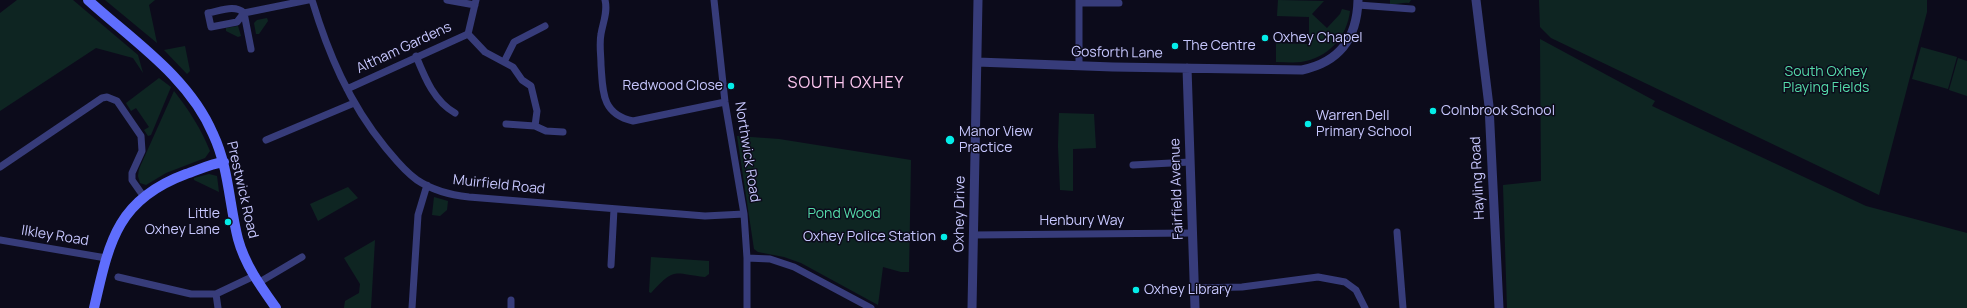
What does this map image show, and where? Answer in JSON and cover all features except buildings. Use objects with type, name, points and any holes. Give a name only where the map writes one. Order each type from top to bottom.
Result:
[{"type":"main road","name":"Prestwick Road","points":[[88,0],[166,69],[190,96],[213,133],[224,162],[239,241],[256,280],[276,308]]},
{"type":"main road","points":[[94,308],[106,258],[114,234],[124,218],[144,197],[176,178],[214,164],[224,162]]},
{"type":"street","points":[[244,13],[237,22],[211,27],[208,13],[234,8],[244,13],[308,0]]},
{"type":"street","name":"Muirfield Road","points":[[312,0],[329,52],[354,103],[366,122],[400,164],[418,180],[427,185],[457,196],[704,216],[744,214]]},
{"type":"street","points":[[447,0],[475,2],[468,34]]},
{"type":"street","points":[[605,0],[606,10],[600,43],[602,78],[605,99],[612,111],[621,117],[633,121],[725,102]]},
{"type":"street","name":"Northwick Road","points":[[714,0],[725,102],[744,214],[747,308]]},
{"type":"street","name":"Oxhey Drive","points":[[972,308],[978,0]]},
{"type":"street","name":"Hayling Road","points":[[1476,0],[1489,106],[1499,308]]},
{"type":"street","points":[[1079,66],[1079,2],[1119,3]]},
{"type":"street","points":[[1358,2],[1412,9]]},
{"type":"street","name":"Gosforth Lane","points":[[977,62],[1079,66],[1295,70],[1317,66],[1334,56],[1350,38],[1357,21],[1358,2]]},
{"type":"street","points":[[244,13],[251,49]]},
{"type":"street","points":[[504,62],[514,42],[546,26]]},
{"type":"street","name":"Altham Gardens","points":[[347,89],[416,56],[468,34],[485,52],[513,67],[522,80],[530,86],[537,111],[535,126]]},
{"type":"street","points":[[416,56],[429,88],[448,110],[455,114]]},
{"type":"street","name":"Fairfield Avenue","points":[[1187,68],[1195,308]]},
{"type":"street","points":[[0,167],[102,98],[107,97],[117,101],[141,136],[142,151],[132,173],[132,180],[144,197]]},
{"type":"street","points":[[266,140],[354,103]]},
{"type":"street","points":[[506,124],[535,126],[546,131],[563,132]]},
{"type":"street","points":[[1133,164],[1190,162]]},
{"type":"street","points":[[412,308],[418,215],[427,185]]},
{"type":"street","points":[[611,265],[614,209]]},
{"type":"street","points":[[1397,232],[1403,308]]},
{"type":"street","name":"Henbury Way","points":[[973,235],[1192,233]]},
{"type":"street","name":"Ilkley Road","points":[[0,240],[106,258]]},
{"type":"street","points":[[118,277],[191,294],[216,294],[256,280],[302,257]]},
{"type":"street","points":[[746,258],[770,259],[794,267],[871,308]]},
{"type":"street","points":[[1194,288],[1242,287],[1318,277],[1345,282],[1356,290],[1365,308]]},
{"type":"street","points":[[216,294],[218,308]]},
{"type":"street","points":[[511,300],[511,308]]},
{"type":"green space","points":[[17,0],[73,0],[138,55],[143,73],[133,58],[96,48],[0,111],[0,13]]},
{"type":"green space","points":[[105,0],[155,0],[149,5],[157,43]]},
{"type":"green space","points":[[1278,0],[1324,1],[1312,14],[1327,28],[1340,14],[1342,9],[1350,11],[1345,29],[1334,45],[1320,56],[1301,62],[1276,62],[1276,43],[1309,44],[1309,17],[1277,16]]},
{"type":"green space","points":[[1390,0],[1411,0],[1409,3],[1390,4]]},
{"type":"green space","name":"South Oxhey Playing Fields","points":[[1539,0],[1927,0],[1927,12],[1879,195],[1551,38],[1540,27]]},
{"type":"green space","points":[[267,18],[268,21],[259,34],[256,34],[254,23],[257,20]]},
{"type":"green space","points":[[238,26],[241,36],[238,37],[226,31],[226,28]]},
{"type":"green space","points":[[1540,39],[1655,101],[1652,106],[1866,206],[1967,233],[1967,308],[1507,308],[1503,185],[1541,181]]},
{"type":"green space","points":[[185,46],[190,71],[187,74],[164,50]]},
{"type":"green space","points":[[1921,47],[1957,57],[1948,89],[1912,79]]},
{"type":"green space","points":[[1958,58],[1967,61],[1967,96],[1949,90]]},
{"type":"green space","points":[[159,78],[171,87],[151,135],[148,136],[144,130],[149,127],[136,108],[131,111],[126,103]]},
{"type":"green space","points":[[174,91],[185,105],[203,135],[210,151],[205,158],[166,173],[146,185],[140,183],[138,176],[139,169]]},
{"type":"green space","points":[[1059,113],[1094,114],[1096,148],[1073,149],[1073,191],[1060,190],[1058,146]]},
{"type":"green space","name":"Pond Wood","points":[[737,136],[779,139],[911,160],[909,272],[901,272],[883,267],[878,305],[801,263],[784,257],[758,252],[754,249]]},
{"type":"green space","points":[[209,174],[217,176],[219,192],[194,180],[194,178]]},
{"type":"green space","points":[[348,187],[358,198],[318,221],[310,204]]},
{"type":"green space","points":[[434,197],[448,201],[447,210],[440,216],[432,215]]},
{"type":"green space","points":[[375,240],[371,308],[344,308],[345,301],[359,293],[360,284],[344,258]]},
{"type":"green space","points":[[651,257],[709,261],[709,274],[705,277],[680,273],[670,275],[651,293],[649,292]]},
{"type":"place","name":"Oxhey Chapel","points":[[1265,38]]},
{"type":"place","name":"The Centre","points":[[1175,46]]},
{"type":"place","name":"Redwood Close","points":[[731,86]]},
{"type":"place","name":"Colnbrook School","points":[[1433,111]]},
{"type":"place","name":"Warren Dell Primary School","points":[[1308,124]]},
{"type":"place","name":"Manor View Practice","points":[[950,140]]},
{"type":"place","name":"Little Oxhey Lane","points":[[228,222]]},
{"type":"place","name":"Oxhey Police Station","points":[[944,237]]},
{"type":"place","name":"Oxhey Library","points":[[1136,290]]},
{"type":"district","name":"SOUTH OXHEY","points":[[846,84]]}]
